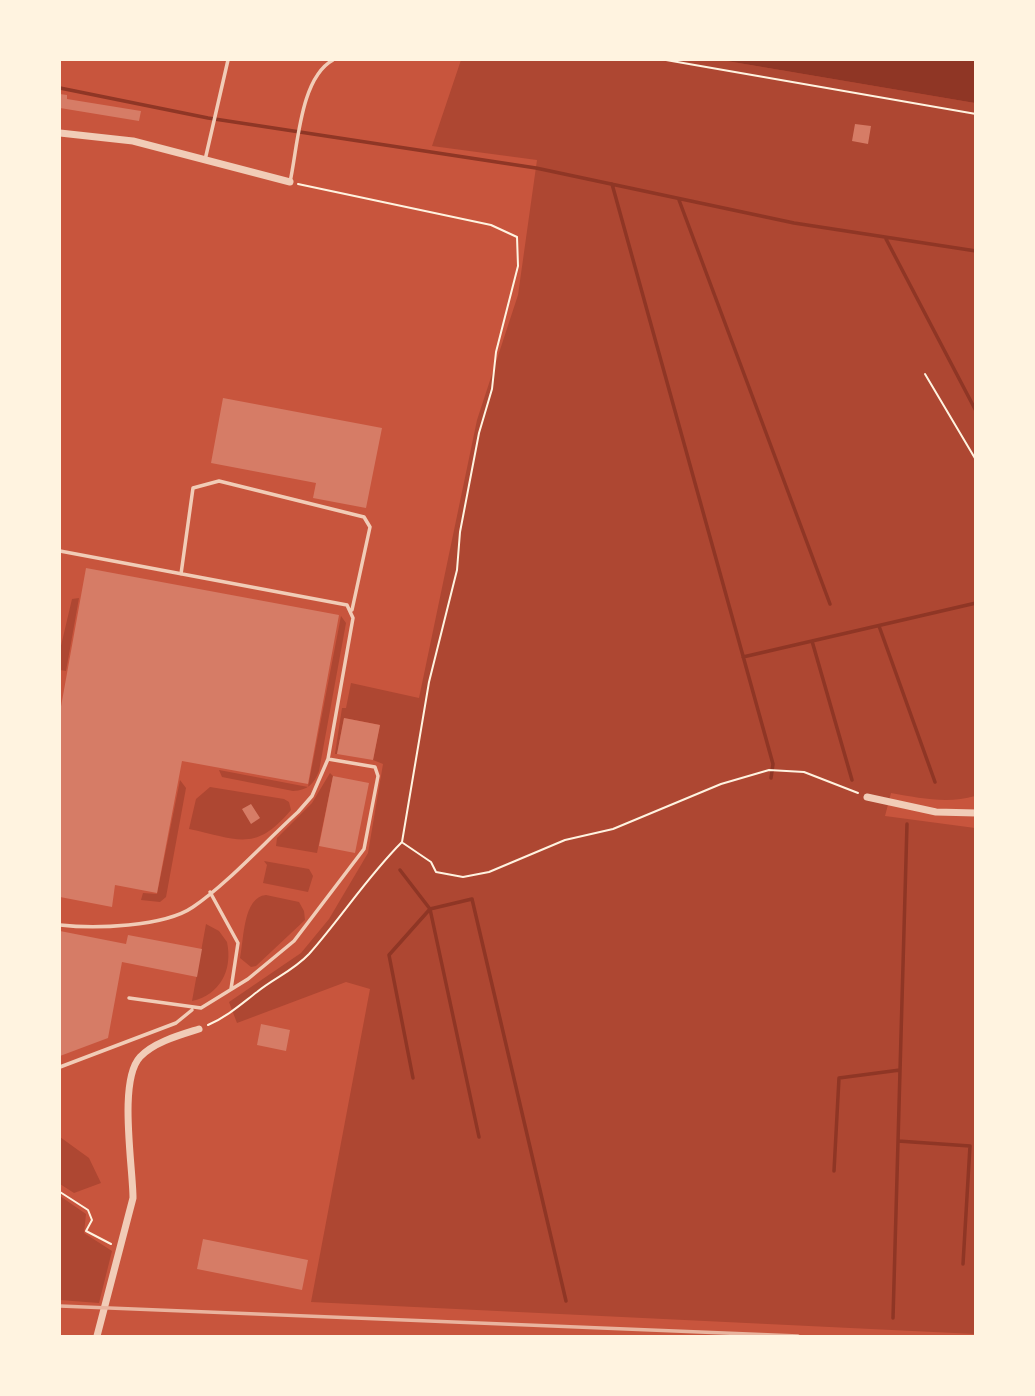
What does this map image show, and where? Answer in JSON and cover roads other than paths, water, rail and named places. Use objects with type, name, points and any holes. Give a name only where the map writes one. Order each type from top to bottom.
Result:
[{"type":"street","points":[[60,133],[134,141],[290,182]]},
{"type":"street","points":[[867,797],[936,812],[975,813]]},
{"type":"street","points":[[97,1336],[133,1198],[133,1176],[128,1150],[134,1067],[142,1055],[152,1048],[199,1029]]},
{"type":"lane","points":[[205,160],[228,60]]},
{"type":"lane","points":[[290,182],[308,86],[323,65],[333,60]]},
{"type":"lane","points":[[60,925],[89,926],[168,919],[192,908],[298,812],[312,796],[328,759],[352,610],[370,527],[364,517],[219,481],[193,488],[181,574]]},
{"type":"lane","points":[[60,551],[347,605],[352,610]]},
{"type":"lane","points":[[60,1067],[176,1023],[194,1009],[231,989],[294,941],[364,849],[377,771],[375,767],[328,759]]},
{"type":"lane","points":[[210,892],[238,943],[231,989]]},
{"type":"lane","points":[[129,998],[194,1009]]},
{"type":"waterway","points":[[60,88],[208,118],[536,168],[794,223],[976,251]]},
{"type":"waterway","points":[[612,184],[773,764],[771,778]]},
{"type":"waterway","points":[[679,200],[830,604]]},
{"type":"waterway","points":[[886,239],[976,411]]},
{"type":"waterway","points":[[743,657],[976,603]]},
{"type":"waterway","points":[[879,626],[935,782]]},
{"type":"waterway","points":[[812,641],[852,780]]},
{"type":"waterway","points":[[893,1318],[907,824]]},
{"type":"waterway","points":[[400,870],[430,909],[472,899],[566,1301]]},
{"type":"waterway","points":[[430,909],[479,1137]]},
{"type":"waterway","points":[[413,1078],[389,955],[430,909]]},
{"type":"waterway","points":[[834,1171],[839,1078],[900,1070]]},
{"type":"waterway","points":[[898,1141],[970,1146],[963,1264]]},
{"type":"railway","points":[[60,1306],[798,1336]]}]
